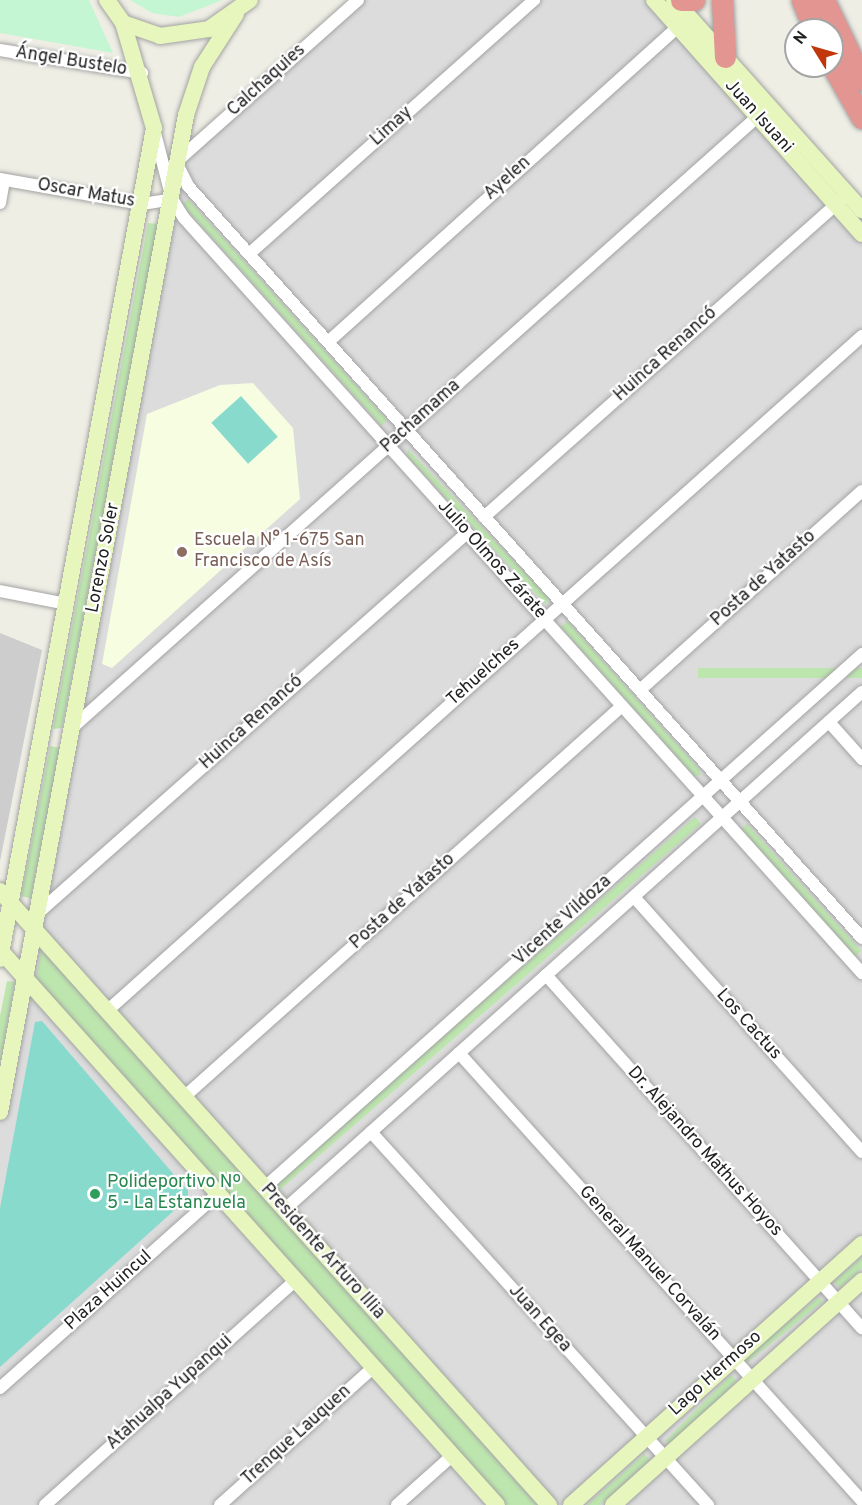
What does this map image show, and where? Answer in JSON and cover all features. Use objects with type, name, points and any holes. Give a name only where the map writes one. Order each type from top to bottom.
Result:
[{"type":"highway","points":[[722,0],[725,57]]},
{"type":"highway","points":[[802,0],[809,18]]},
{"type":"highway","points":[[824,0],[862,78]]},
{"type":"highway","points":[[839,78],[862,118]]},
{"type":"street","name":"Lorenzo Soler","points":[[0,954],[5,897],[41,739],[142,204],[154,128],[142,73],[123,23],[107,0]]},
{"type":"street","points":[[123,23],[142,33],[182,36],[236,14],[250,0]]},
{"type":"street","name":"Calchaquies","points":[[176,162],[358,0]]},
{"type":"street","name":"Limay","points":[[249,254],[534,0]]},
{"type":"street","name":"Juan Isuani","points":[[654,0],[685,11],[730,85],[764,112]]},
{"type":"street","name":"Juan Isuani","points":[[674,0],[725,57],[764,112],[842,199],[862,234]]},
{"type":"street","name":"Ayelen","points":[[328,342],[685,11]]},
{"type":"street","name":"Lorenzo Soler","points":[[0,1112],[172,199],[176,162],[196,79],[236,14]]},
{"type":"street","name":"Ángel Bustelo","points":[[0,50],[142,73]]},
{"type":"street","points":[[725,57],[730,85]]},
{"type":"street","name":"Pachamama","points":[[71,733],[388,446],[764,112]]},
{"type":"street","name":"Julio Olmos Zárate","points":[[154,128],[172,199],[388,446],[862,973]]},
{"type":"street","name":"Julio Olmos Zárate","points":[[176,162],[188,186],[862,938]]},
{"type":"street","points":[[0,203],[2,180]]},
{"type":"street","name":"Oscar Matus","points":[[2,180],[142,204],[172,199]]},
{"type":"street","name":"Juan Isuani","points":[[842,199],[862,210]]},
{"type":"street","name":"Huinca Renancó","points":[[484,517],[842,199]]},
{"type":"street","name":"Tehuelches","points":[[107,1011],[862,336]]},
{"type":"street","name":"Posta de Yatasto","points":[[640,690],[862,491]]},
{"type":"street","name":"Huinca Renancó","points":[[38,914],[467,532]]},
{"type":"street","points":[[0,591],[67,604]]},
{"type":"street","name":"Vicente Vildoza","points":[[264,1188],[862,654]]},
{"type":"street","name":"Vicente Vildoza","points":[[284,1210],[862,693]]},
{"type":"street","name":"Posta de Yatasto","points":[[184,1097],[622,706]]},
{"type":"street","points":[[829,722],[862,759]]},
{"type":"street","points":[[41,739],[71,733]]},
{"type":"street","name":"Presidente Arturo Illia","points":[[5,897],[549,1505]]},
{"type":"street","name":"Los Cactus","points":[[634,897],[862,1152]]},
{"type":"street","points":[[0,954],[26,978],[497,1505]]},
{"type":"street","name":"Dr. Alejandro Mathus Hoyos","points":[[546,975],[862,1328]]},
{"type":"street","name":"General Manuel Corvalán","points":[[459,1053],[862,1501]]},
{"type":"street","name":"Juan Egea","points":[[371,1132],[708,1505]]},
{"type":"street","name":"Plaza Huincul","points":[[0,1388],[219,1193]]},
{"type":"street","name":"Lago Hermoso","points":[[571,1505],[862,1244]]},
{"type":"street","name":"Atahualpa Yupanqui","points":[[45,1505],[296,1280]]},
{"type":"street","name":"Lago Hermoso","points":[[613,1505],[862,1281]]},
{"type":"street","name":"Trenque Lauquen","points":[[220,1505],[374,1367]]},
{"type":"street","points":[[397,1505],[453,1455]]},
{"type":"shaded area","points":[[0,0],[89,0],[113,53],[0,33]]},
{"type":"shaded area","points":[[130,0],[223,0],[179,17],[152,13]]},
{"type":"shaded area","points":[[350,0],[674,0],[862,214],[862,1505],[0,1505],[0,1112],[176,162]]},
{"type":"shaded area","name":"Escuela N° 1-675 San Francisco de Asís","points":[[253,383],[293,428],[300,499],[112,668],[102,664],[147,414],[220,385]]},
{"type":"shaded area","points":[[241,396],[278,437],[248,464],[211,423]]},
{"type":"shaded area","points":[[0,633],[42,650],[0,861]]},
{"type":"shaded area","name":"Polideportivo Nº 5 - La Estanzuela","points":[[42,1021],[188,1191],[188,1198],[0,1367],[0,1208],[35,1022]]},
{"type":"green space","points":[[188,199],[387,420],[381,426],[182,204]]},
{"type":"green space","points":[[148,223],[158,224],[62,728],[53,729]]},
{"type":"green space","points":[[408,449],[548,597],[546,605],[407,456]]},
{"type":"green space","points":[[567,621],[699,769],[701,775],[694,776],[561,627]]},
{"type":"green space","points":[[698,668],[862,668],[862,678],[698,678]]},
{"type":"green space","points":[[50,746],[60,748],[31,898],[21,896]]},
{"type":"green space","points":[[695,817],[701,824],[278,1191],[272,1184]]},
{"type":"green space","points":[[747,824],[861,951],[855,956],[741,829]]},
{"type":"green space","points":[[41,951],[48,956],[537,1505],[506,1505],[36,978]]},
{"type":"green space","points":[[7,981],[15,982],[0,1064],[0,1016]]},
{"type":"green space","points":[[862,1257],[862,1268],[840,1288],[834,1282]]},
{"type":"green space","points":[[819,1297],[823,1302],[748,1362],[744,1357]]},
{"type":"green space","points":[[731,1375],[737,1381],[671,1446],[665,1441]]},
{"type":"green space","points":[[644,1454],[650,1460],[600,1505],[587,1505]]},
{"type":"place","name":"Escuela N° 1-675 San Francisco de Asís","points":[[182,552]]},
{"type":"place","name":"Polideportivo Nº 5 - La Estanzuela","points":[[95,1194]]}]
